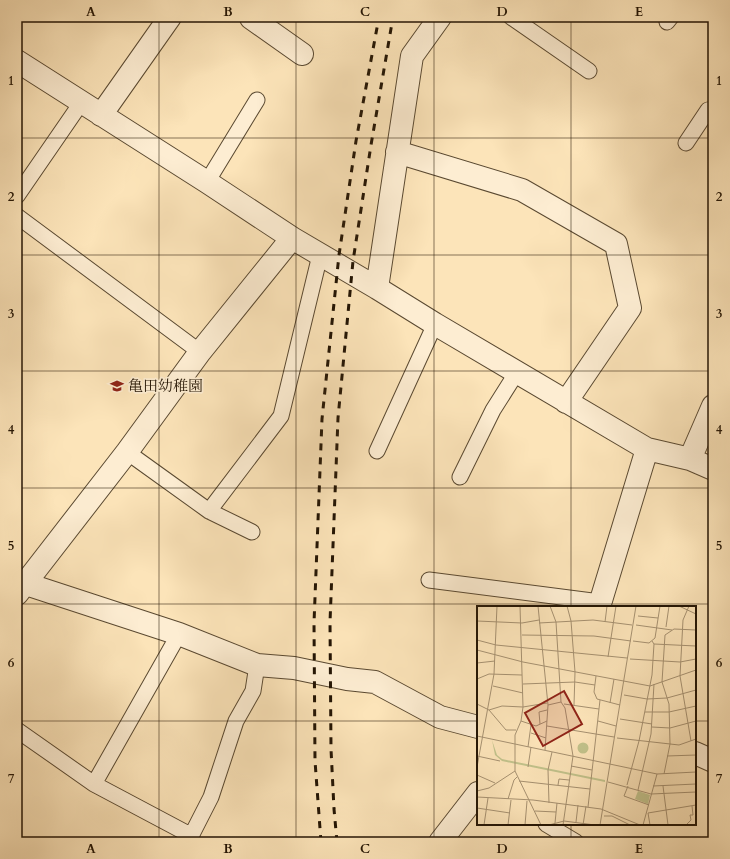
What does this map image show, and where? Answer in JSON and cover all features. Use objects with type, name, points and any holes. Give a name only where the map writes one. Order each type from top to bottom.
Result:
[{"type":"street","points":[[101,115],[170,17]]},
{"type":"street","points":[[250,17],[302,54]]},
{"type":"street","points":[[377,288],[412,56],[440,17]]},
{"type":"street","points":[[17,61],[292,238],[566,402],[647,449],[690,459],[713,469]]},
{"type":"street","points":[[397,152],[522,190],[616,244],[630,308],[566,402]]},
{"type":"street","points":[[292,238],[200,352],[127,452],[20,587],[179,634],[257,665],[294,668],[347,679],[375,682],[440,717],[477,727]]},
{"type":"street","points":[[690,459],[713,406]]},
{"type":"street","points":[[600,604],[647,449]]},
{"type":"street","points":[[696,753],[713,761]]},
{"type":"street","points":[[440,842],[477,794]]},
{"type":"lane","points":[[511,17],[589,71]]},
{"type":"lane","points":[[207,182],[257,100]]},
{"type":"lane","points":[[17,196],[81,103]]},
{"type":"lane","points":[[686,144],[708,110],[713,112]]},
{"type":"lane","points":[[17,216],[200,352]]},
{"type":"lane","points":[[209,511],[281,416],[320,255]]},
{"type":"lane","points":[[377,451],[435,324]]},
{"type":"lane","points":[[460,477],[493,410],[517,372]]},
{"type":"lane","points":[[127,452],[209,511],[252,532]]},
{"type":"lane","points":[[429,580],[600,604]]},
{"type":"lane","points":[[94,784],[179,634]]},
{"type":"lane","points":[[17,730],[94,784],[190,839],[212,797],[236,721],[254,691],[257,665]]},
{"type":"lane","points":[[548,825],[576,842]]},
{"type":"railway","points":[[321,842],[315,761],[314,623],[322,419],[339,255],[356,141],[379,17]]},
{"type":"railway","points":[[337,842],[331,749],[330,622],[338,418],[353,261],[393,17]]},
{"type":"place","name":"亀田幼稚園","points":[[117,386]]}]
